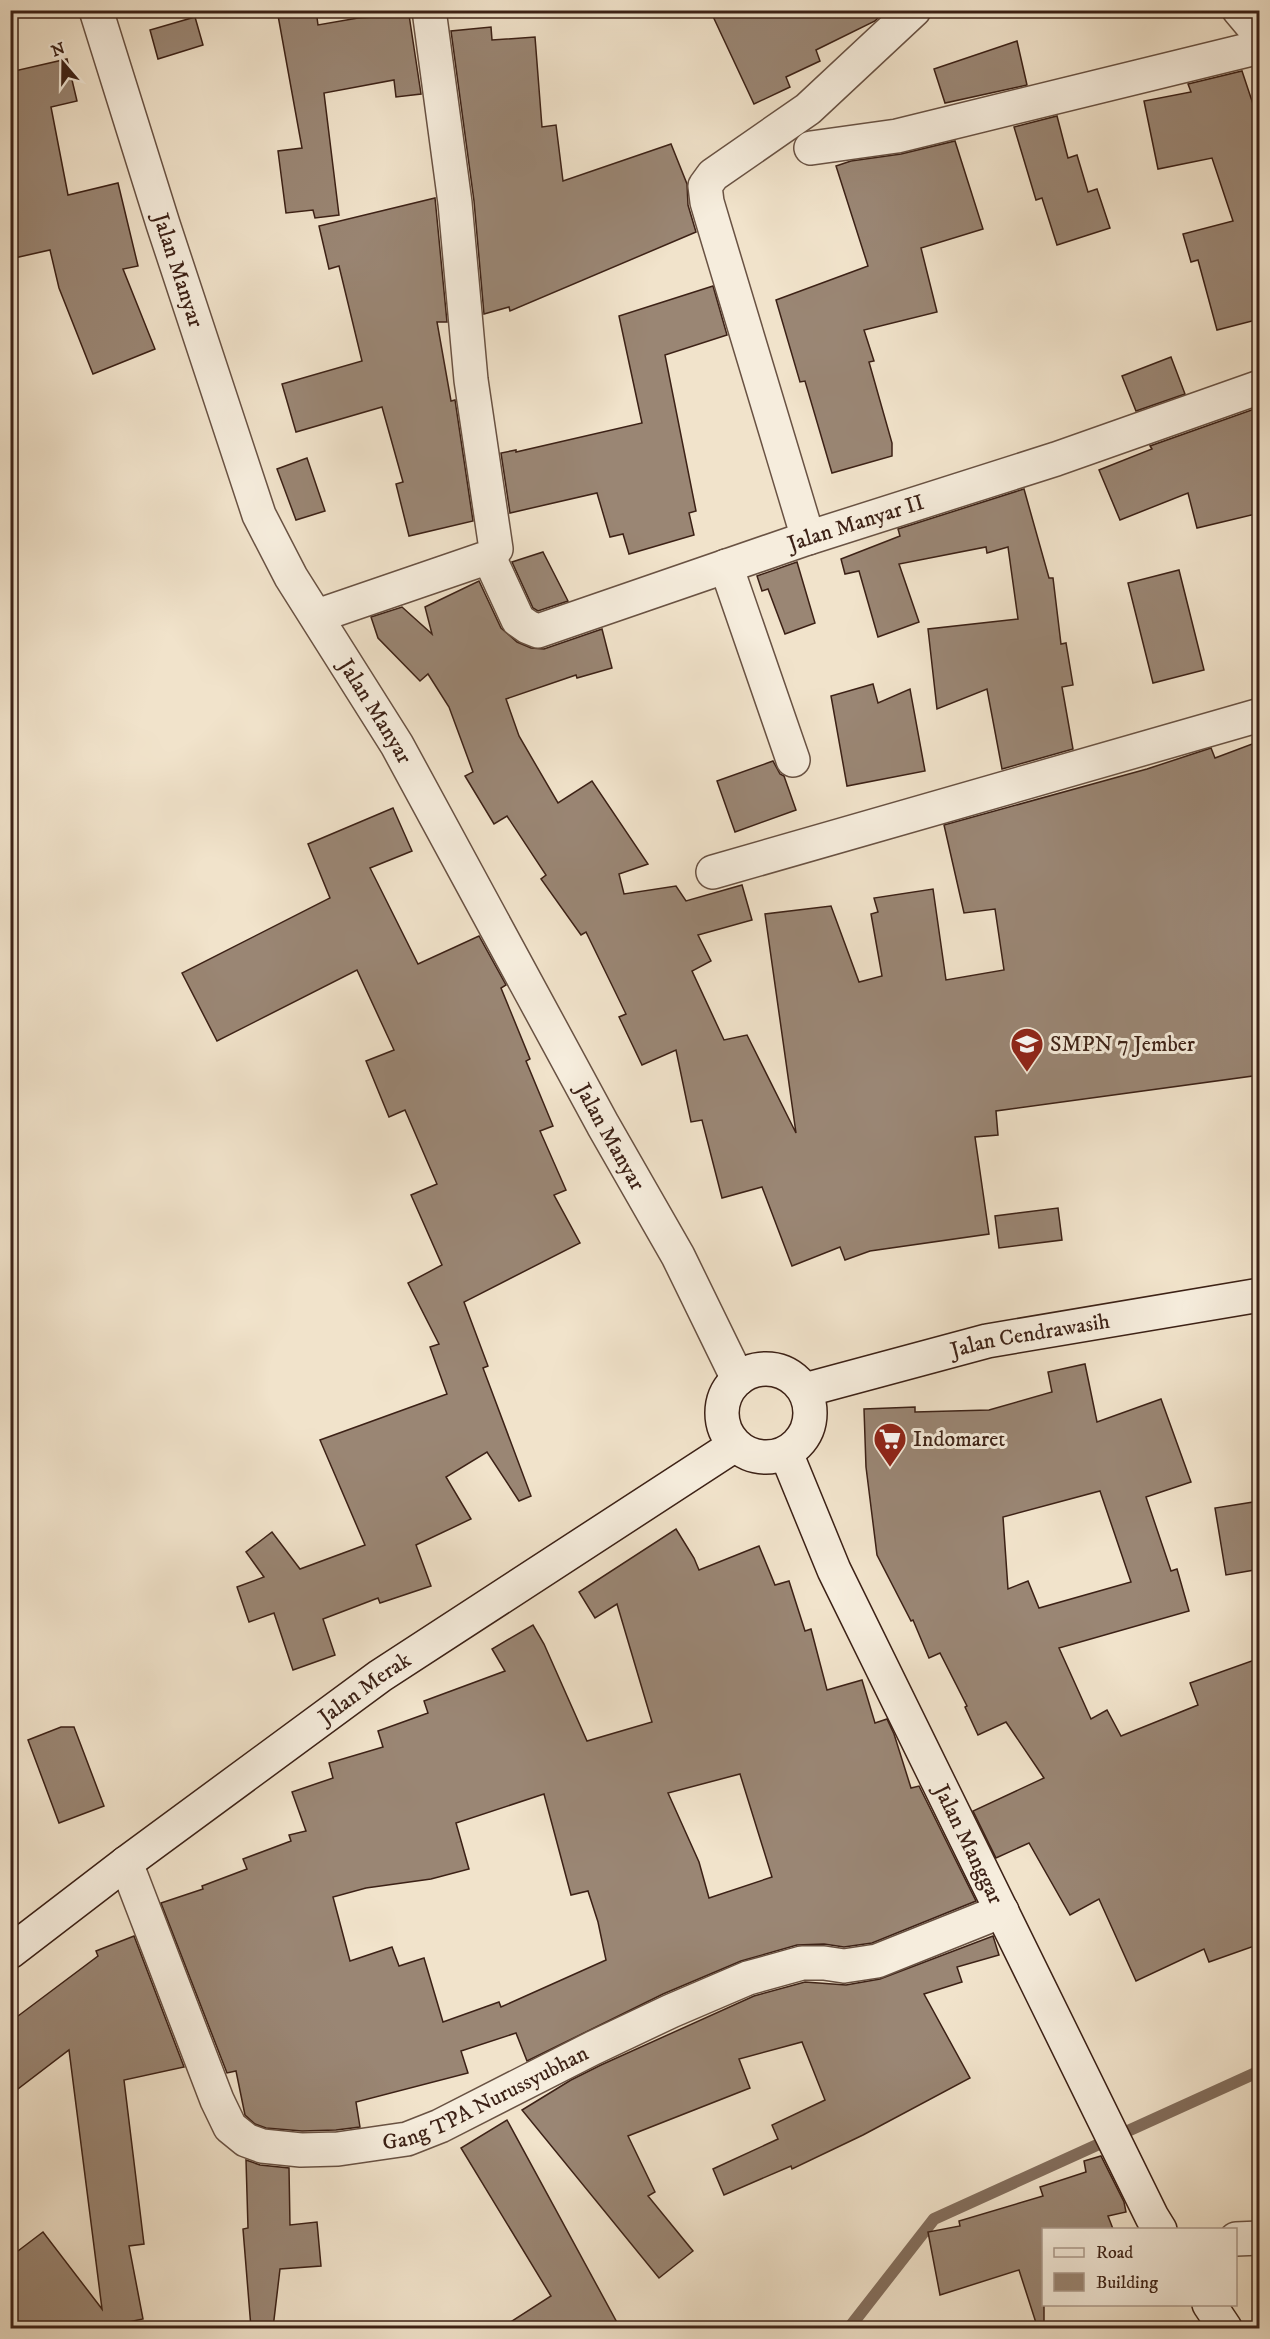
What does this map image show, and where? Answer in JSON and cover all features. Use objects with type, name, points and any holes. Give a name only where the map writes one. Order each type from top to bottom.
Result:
[{"type":"street","name":"Jalan Manyar","points":[[96,10],[163,225],[259,515],[291,577],[397,745],[603,1125],[678,1256],[738,1379]]},
{"type":"street","points":[[317,616],[489,557],[496,549],[471,380],[456,203],[429,10]]},
{"type":"street","points":[[808,538],[707,202],[705,186],[713,175],[808,109],[914,10]]},
{"type":"street","points":[[1239,10],[1260,35]]},
{"type":"street","points":[[811,148],[897,136],[1260,47]]},
{"type":"street","name":"Jalan Manyar II","points":[[489,557],[518,620],[538,631],[808,538],[1056,459],[1260,387]]},
{"type":"street","points":[[726,566],[793,760]]},
{"type":"street","points":[[713,872],[1260,715]]},
{"type":"street","name":"Jalan Cendrawasih","points":[[805,1390],[987,1341],[1260,1295]]},
{"type":"street","points":[[774,1369],[791,1376],[805,1390],[810,1404],[811,1418],[798,1444],[786,1453],[759,1457],[735,1445],[725,1432],[722,1418],[725,1397],[738,1379],[755,1371],[774,1369]]},
{"type":"street","name":"Jalan Merak","points":[[10,1952],[126,1863],[380,1676],[735,1445]]},
{"type":"street","name":"Jalan Manggar","points":[[786,1453],[834,1570],[1156,2223]]},
{"type":"street","name":"Gang TPA Nurussyubhan","points":[[126,1863],[217,2100],[230,2127],[246,2140],[262,2146],[301,2150],[338,2149],[407,2139],[440,2126],[603,2043],[748,1978],[802,1963],[844,1966],[877,1960],[1002,1911]]},
{"type":"street","points":[[1237,2239],[1260,2238]]},
{"type":"street","points":[[1210,2306],[1225,2328]]},
{"type":"building","points":[[277,10],[316,10],[318,25],[358,18],[409,15],[421,94],[396,97],[394,80],[324,93],[339,215],[315,218],[313,210],[286,213],[278,151],[302,148]]},
{"type":"building","points":[[710,10],[886,10],[875,21],[816,50],[820,61],[786,77],[790,87],[754,104]]},
{"type":"building","points":[[195,17],[203,45],[158,59],[150,30]]},
{"type":"building","points":[[491,27],[492,40],[535,37],[542,127],[556,125],[563,181],[671,144],[687,184],[688,205],[696,232],[510,311],[509,307],[484,314],[474,201],[451,31]]},
{"type":"building","points":[[1017,41],[1027,85],[945,103],[934,69]]},
{"type":"building","points":[[67,59],[77,101],[51,107],[68,195],[118,183],[138,266],[123,269],[155,349],[93,374],[59,288],[50,250],[10,259],[10,72]]},
{"type":"building","points":[[1242,71],[1260,125],[1260,319],[1217,330],[1198,260],[1191,262],[1183,234],[1233,221],[1212,158],[1158,169],[1144,101],[1191,92],[1188,84]]},
{"type":"building","points":[[1057,116],[1068,158],[1077,155],[1088,192],[1097,189],[1110,228],[1057,245],[1042,198],[1036,200],[1014,127]]},
{"type":"building","points":[[955,141],[983,229],[921,248],[937,312],[864,330],[874,361],[869,362],[892,443],[892,456],[832,473],[805,381],[800,382],[776,300],[868,266],[836,166],[851,161],[901,154]]},
{"type":"building","points":[[435,198],[447,322],[437,322],[451,401],[455,400],[473,521],[409,536],[396,484],[403,482],[382,407],[296,432],[282,384],[362,361],[339,266],[329,269],[319,226]]},
{"type":"building","points":[[713,286],[727,335],[665,355],[696,511],[689,513],[694,535],[629,554],[623,534],[610,537],[597,493],[510,513],[501,453],[516,450],[516,452],[642,423],[619,316]]},
{"type":"building","points":[[1171,357],[1185,394],[1136,411],[1122,376]]},
{"type":"building","points":[[1260,407],[1260,513],[1197,528],[1188,493],[1120,520],[1099,470],[1152,449],[1150,446]]},
{"type":"building","points":[[307,458],[325,511],[296,520],[277,469]]},
{"type":"building","points":[[1024,489],[1049,578],[1053,578],[1061,644],[1066,643],[1073,685],[1062,687],[1073,749],[1002,769],[987,689],[937,709],[928,629],[1018,619],[1008,547],[987,553],[986,547],[899,564],[919,622],[878,637],[859,571],[845,574],[841,559],[900,536],[898,529]]},
{"type":"building","points":[[543,552],[568,601],[538,611],[533,608],[512,562]]},
{"type":"building","points":[[797,562],[815,623],[785,634],[768,589],[762,591],[757,576]]},
{"type":"building","points":[[1179,570],[1204,670],[1153,683],[1128,583]]},
{"type":"building","name":"SMPN 7 Jember","points":[[479,581],[501,628],[517,642],[531,648],[544,649],[602,629],[612,668],[577,678],[576,675],[506,699],[519,736],[558,803],[592,781],[648,864],[619,874],[624,894],[676,886],[686,901],[742,885],[752,920],[698,935],[711,961],[692,971],[724,1040],[747,1035],[796,1133],[765,914],[831,906],[859,982],[882,976],[871,914],[878,912],[874,898],[933,889],[946,980],[1004,970],[995,909],[964,913],[944,825],[1147,769],[1211,748],[1215,758],[1260,741],[1260,1075],[996,1111],[998,1135],[975,1137],[989,1234],[870,1251],[845,1260],[840,1247],[792,1266],[762,1187],[722,1198],[702,1120],[691,1122],[676,1050],[642,1065],[619,1017],[626,1014],[586,932],[581,935],[541,879],[546,875],[507,816],[494,824],[465,776],[473,772],[449,707],[428,674],[420,681],[378,638],[371,617],[402,607],[432,634],[425,607]]},
{"type":"building","points":[[873,684],[878,703],[910,689],[925,771],[847,786],[831,696]]},
{"type":"building","points":[[773,761],[780,774],[784,776],[796,810],[735,832],[717,781]]},
{"type":"building","points":[[393,808],[412,851],[370,868],[418,964],[479,936],[506,985],[501,988],[530,1059],[526,1061],[553,1126],[540,1131],[566,1190],[554,1195],[580,1243],[464,1302],[488,1366],[483,1368],[531,1496],[519,1501],[487,1452],[446,1477],[471,1519],[416,1545],[431,1586],[380,1603],[378,1598],[323,1619],[335,1655],[293,1670],[274,1613],[249,1622],[237,1587],[264,1577],[246,1552],[272,1532],[300,1569],[365,1545],[320,1440],[447,1394],[430,1347],[439,1344],[408,1283],[442,1265],[411,1195],[437,1184],[405,1110],[389,1117],[366,1061],[394,1050],[357,970],[217,1041],[182,973],[330,898],[308,844]]},
{"type":"building","points":[[1058,1208],[1062,1240],[999,1248],[995,1216]]},
{"type":"building","points":[[1085,1364],[1097,1422],[1161,1399],[1191,1482],[1146,1497],[1171,1571],[1177,1569],[1189,1611],[1059,1648],[1091,1719],[1107,1710],[1121,1736],[1198,1705],[1190,1683],[1260,1658],[1260,1944],[1209,1962],[1204,1949],[1136,1981],[1099,1899],[1070,1915],[1029,1843],[996,1858],[973,1811],[1044,1778],[1006,1722],[978,1735],[965,1707],[967,1706],[940,1653],[929,1658],[913,1620],[911,1621],[877,1555],[866,1467],[864,1409],[915,1407],[915,1412],[989,1410],[1052,1392],[1048,1372]],"holes":[[[1100,1491],[1131,1582],[1039,1608],[1028,1581],[1008,1589],[1003,1517]]]},
{"type":"building","points":[[1260,1501],[1260,1569],[1226,1575],[1215,1508]]},
{"type":"building","points":[[676,1529],[699,1570],[759,1546],[775,1585],[789,1581],[805,1631],[811,1629],[827,1690],[862,1680],[875,1723],[887,1719],[911,1788],[919,1786],[976,1901],[872,1943],[844,1947],[824,1944],[797,1945],[741,1961],[663,1994],[527,2061],[516,2033],[461,2051],[468,2073],[356,2102],[360,2127],[302,2131],[266,2128],[255,2124],[245,2115],[236,2071],[227,2073],[161,1903],[203,1889],[202,1886],[247,1869],[243,1859],[291,1841],[289,1835],[306,1831],[292,1792],[333,1778],[329,1763],[383,1747],[378,1731],[428,1713],[424,1701],[505,1671],[492,1649],[533,1625],[544,1644],[587,1741],[652,1722],[617,1604],[595,1618],[579,1592]],"holes":[[[740,1774],[772,1877],[709,1898],[699,1862],[668,1793]],[[544,1794],[571,1895],[588,1891],[598,1922],[606,1960],[501,2007],[499,2002],[443,2022],[424,1958],[399,1966],[392,1947],[350,1961],[333,1897],[366,1888],[431,1879],[469,1869],[456,1823]]]},
{"type":"building","points":[[61,1727],[74,1727],[104,1806],[59,1823],[28,1740]]},
{"type":"building","points":[[134,1936],[184,2067],[124,2080],[144,2244],[129,2246],[143,2319],[114,2325],[117,2328],[10,2328],[10,2257],[43,2232],[102,2309],[69,2050],[10,2095],[10,2022],[98,1956],[96,1951]]},
{"type":"building","points":[[993,1936],[999,1955],[957,1967],[962,1982],[924,1994],[970,2078],[863,2135],[792,2169],[791,2166],[724,2195],[713,2169],[778,2139],[772,2125],[825,2100],[802,2042],[739,2059],[750,2088],[628,2136],[655,2192],[648,2196],[693,2251],[659,2278],[522,2110],[571,2080],[601,2065],[754,1996],[805,1982],[846,1985],[880,1979]]},
{"type":"building","points":[[507,2120],[620,2328],[501,2328],[551,2296],[461,2148]]},
{"type":"building","points":[[1101,2156],[1124,2202],[1126,2212],[1108,2216],[1113,2228],[1042,2228],[1044,2325],[1037,2326],[1019,2270],[940,2295],[928,2232],[960,2226],[959,2221],[1043,2196],[1040,2187],[1086,2172],[1084,2161]]},
{"type":"building","points":[[246,2160],[260,2165],[289,2168],[290,2225],[317,2222],[321,2266],[280,2269],[273,2328],[251,2328],[243,2229],[248,2228]]},
{"type":"waterway","points":[[849,2328],[934,2219],[1260,2071]]},
{"type":"place","name":"SMPN 7 Jember","points":[[1027,1073]]},
{"type":"place","name":"Indomaret","points":[[890,1468]]}]
